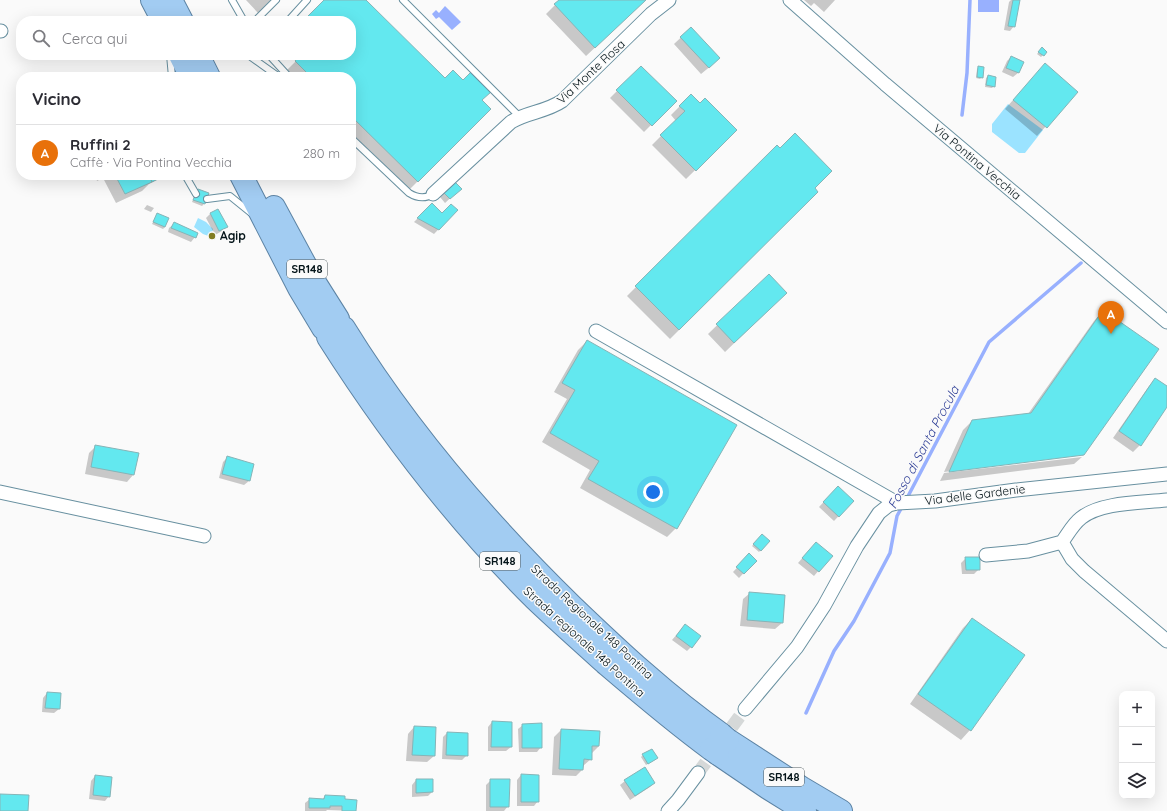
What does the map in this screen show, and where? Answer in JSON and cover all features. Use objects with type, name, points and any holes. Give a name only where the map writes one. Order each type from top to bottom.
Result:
[{"type":"highway","points":[[152,0],[160,16]]},
{"type":"highway","points":[[171,0],[179,16]]},
{"type":"highway","points":[[182,60],[188,72]]},
{"type":"highway","points":[[200,60],[206,72]]},
{"type":"highway","points":[[244,180],[273,221]]},
{"type":"highway","points":[[260,180],[273,221]]},
{"type":"highway","name":"Strada Regionale 148 Pontina","points":[[273,221],[299,288],[383,387],[460,486],[515,548],[601,634],[674,698],[719,744],[802,788],[841,811]]},
{"type":"highway","name":"SR148","points":[[719,744],[755,780],[806,811]]},
{"type":"street","name":"Via Monte Rosa","points":[[433,194],[506,126],[520,117],[547,109],[562,101],[651,14],[669,0]]},
{"type":"street","name":"Via Pontina Vecchia","points":[[790,0],[885,84],[1167,322]]},
{"type":"street","points":[[596,332],[897,503]]},
{"type":"street","name":"Via delle Gardenie","points":[[745,709],[797,648],[824,606],[857,546],[879,513],[889,505],[1167,474]]},
{"type":"street","points":[[0,492],[204,536]]},
{"type":"street","points":[[986,555],[1028,551],[1062,542],[1080,519],[1096,509],[1167,500]]},
{"type":"street","points":[[1062,542],[1072,559],[1084,571],[1167,641]]},
{"type":"street","points":[[668,811],[698,773]]},
{"type":"lane","points":[[152,0],[158,16]]},
{"type":"lane","points":[[232,0],[241,16]]},
{"type":"lane","points":[[259,16],[276,0]]},
{"type":"lane","points":[[293,16],[307,0]]},
{"type":"lane","points":[[403,0],[520,117]]},
{"type":"lane","points":[[170,60],[172,72]]},
{"type":"lane","points":[[255,60],[272,72]]},
{"type":"lane","points":[[274,60],[284,72]]},
{"type":"lane","points":[[356,143],[413,196],[425,197],[433,194]]},
{"type":"lane","points":[[188,180],[196,194]]},
{"type":"lane","points":[[207,199],[230,196],[273,221]]},
{"type":"shaded area","points":[[978,0],[999,0],[999,12],[978,12]]},
{"type":"shaded area","points":[[445,6],[461,22],[452,30],[439,17],[436,19],[432,14],[436,10],[439,13]]},
{"type":"shaded area","points":[[1008,104],[1043,130],[1025,153],[1019,153],[992,132],[992,124]]},
{"type":"shaded area","points":[[198,218],[206,222],[213,229],[211,237],[203,234],[194,227]]},
{"type":"building","points":[[324,0],[366,0],[445,78],[453,70],[463,80],[471,72],[491,92],[482,100],[491,109],[418,182],[356,121],[356,72],[306,72],[295,61],[356,60],[356,16],[308,16]]},
{"type":"building","points":[[559,0],[646,0],[595,48],[554,4]]},
{"type":"building","points":[[1013,0],[1020,0],[1015,27],[1008,26]]},
{"type":"building","points":[[691,27],[720,58],[709,68],[680,37]]},
{"type":"building","points":[[1042,47],[1047,52],[1044,56],[1038,52]]},
{"type":"building","points":[[1011,56],[1024,62],[1019,73],[1006,68]]},
{"type":"building","points":[[1045,63],[1078,92],[1047,128],[1013,100]]},
{"type":"building","points":[[641,66],[677,101],[652,126],[616,90]]},
{"type":"building","points":[[978,66],[984,67],[983,78],[977,77]]},
{"type":"building","points":[[988,75],[996,77],[995,87],[986,85]]},
{"type":"building","points":[[691,94],[700,103],[705,98],[737,130],[696,171],[660,135],[685,111],[679,106]]},
{"type":"building","points":[[795,133],[832,171],[815,188],[818,192],[679,330],[635,286],[777,145],[780,148]]},
{"type":"building","points":[[118,180],[151,180],[152,182],[125,194]]},
{"type":"building","points":[[455,182],[462,189],[450,199],[443,192]]},
{"type":"building","points":[[198,189],[209,193],[205,204],[193,200]]},
{"type":"building","points":[[432,203],[442,213],[451,204],[458,210],[439,230],[417,218]]},
{"type":"building","points":[[218,209],[228,227],[219,231],[210,213]]},
{"type":"building","points":[[157,213],[169,218],[165,227],[153,222]]},
{"type":"building","points":[[174,222],[198,233],[196,238],[171,228]]},
{"type":"building","points":[[769,274],[787,293],[734,343],[716,324]]},
{"type":"building","points":[[1103,310],[1159,349],[1084,455],[949,472],[972,420],[1031,413]]},
{"type":"building","points":[[587,340],[737,425],[677,529],[588,479],[599,461],[550,433],[575,390],[562,383]]},
{"type":"building","points":[[1155,378],[1167,386],[1167,407],[1141,446],[1119,431]]},
{"type":"building","points":[[95,445],[139,453],[134,475],[91,467]]},
{"type":"building","points":[[227,456],[254,464],[250,481],[222,474]]},
{"type":"building","points":[[838,486],[854,501],[839,517],[823,502]]},
{"type":"building","points":[[762,534],[770,541],[761,551],[753,544]]},
{"type":"building","points":[[816,542],[833,556],[819,572],[802,558]]},
{"type":"building","points":[[749,553],[757,561],[744,574],[736,567]]},
{"type":"building","points":[[965,557],[980,557],[980,570],[966,570]]},
{"type":"building","points":[[749,592],[785,595],[783,623],[747,620]]},
{"type":"building","points":[[972,618],[1025,655],[971,731],[918,694]]},
{"type":"building","points":[[685,624],[701,636],[692,648],[676,636]]},
{"type":"building","points":[[47,692],[61,693],[60,709],[45,708]]},
{"type":"building","points":[[492,721],[512,722],[512,747],[491,747]]},
{"type":"building","points":[[542,723],[542,748],[522,748],[522,724]]},
{"type":"building","points":[[414,726],[436,727],[435,756],[412,755]]},
{"type":"building","points":[[561,729],[600,731],[599,746],[592,746],[592,760],[584,759],[583,770],[559,769]]},
{"type":"building","points":[[447,732],[468,733],[468,756],[446,755]]},
{"type":"building","points":[[652,749],[658,758],[648,764],[642,754]]},
{"type":"building","points":[[645,767],[655,783],[635,796],[624,780]]},
{"type":"building","points":[[521,774],[539,775],[539,802],[521,802]]},
{"type":"building","points":[[95,775],[112,777],[110,797],[93,795]]},
{"type":"building","points":[[416,779],[433,779],[433,792],[416,793]]},
{"type":"building","points":[[490,779],[510,779],[509,807],[490,807]]},
{"type":"building","points":[[0,794],[29,795],[28,811],[0,811]]},
{"type":"building","points":[[325,795],[345,796],[345,799],[357,800],[356,811],[342,811],[342,806],[330,806],[330,808],[309,808],[309,798],[324,799]]},
{"type":"waterway","name":"Fosso di Santa Procula","points":[[962,115],[967,73],[970,0]]},
{"type":"waterway","name":"Fosso di Santa Procula","points":[[906,500],[989,342],[1081,263]]},
{"type":"waterway","name":"Fosso di Santa Procula","points":[[806,713],[834,651],[854,621],[890,553],[897,516],[903,505]]},
{"type":"tunnel","points":[[698,773],[745,709]]},
{"type":"place","name":"Agip","points":[[212,236]]},
{"type":"place","name":"Ruffini 2","points":[[1111,334]]}]
